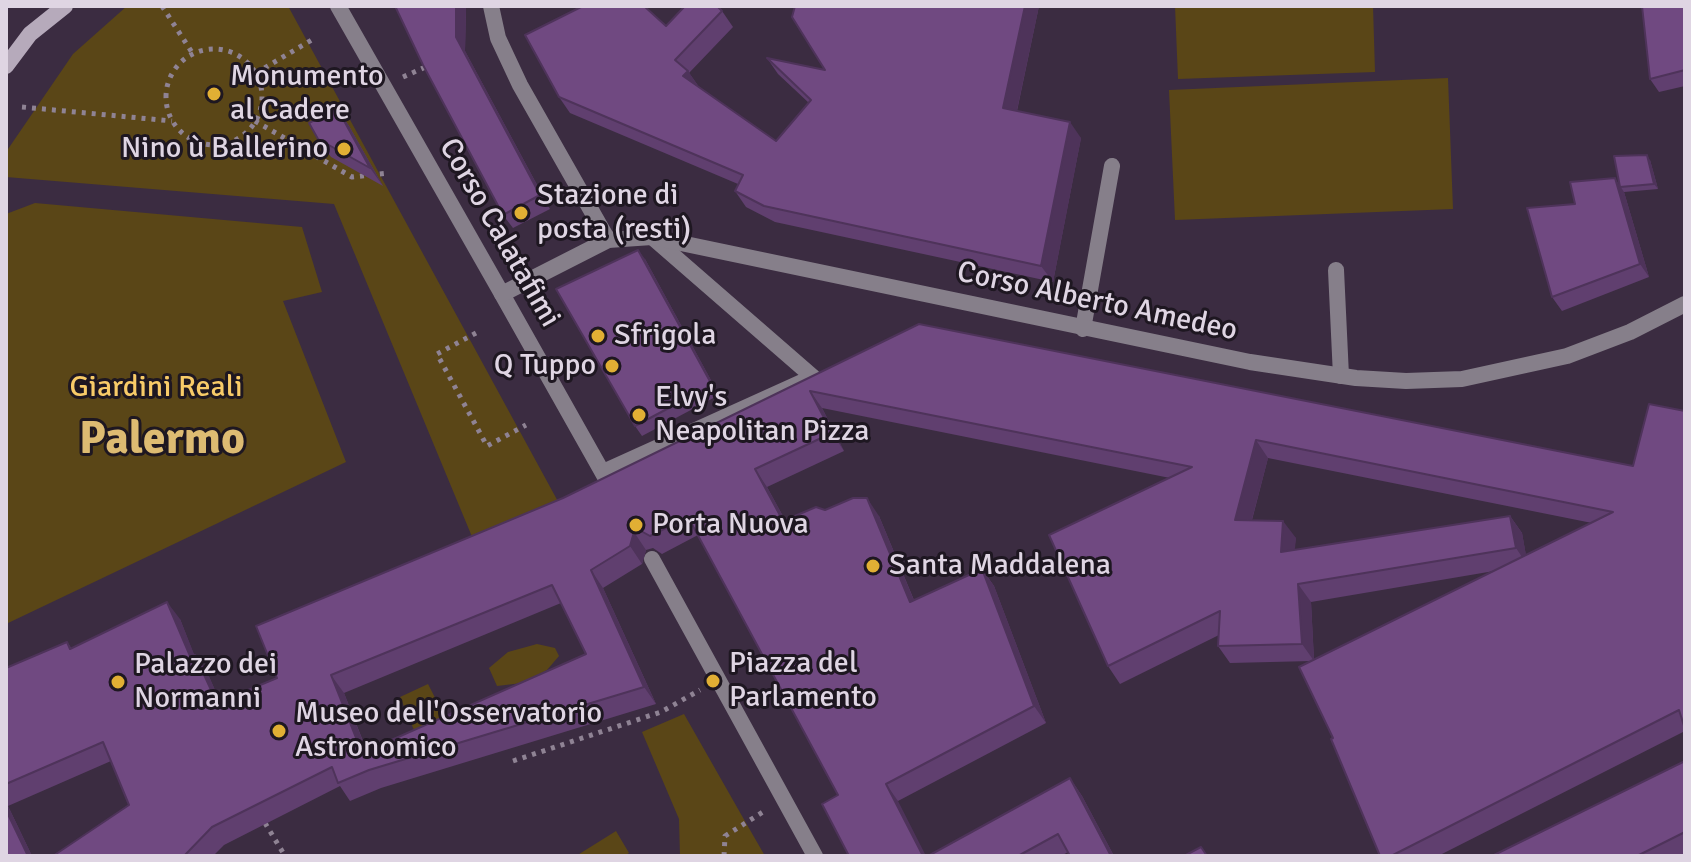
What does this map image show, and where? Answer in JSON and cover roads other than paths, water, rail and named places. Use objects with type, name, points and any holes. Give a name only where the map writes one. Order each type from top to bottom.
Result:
[{"type":"main road","points":[[6,66],[30,34],[65,6]]},
{"type":"street","name":"Corso Calatafimi","points":[[338,6],[607,480],[813,377],[652,237]]},
{"type":"street","points":[[491,6],[498,38],[520,85],[608,240]]},
{"type":"street","points":[[1083,329],[1112,166]]},
{"type":"street","name":"Corso Alberto Amedeo","points":[[502,294],[608,240],[652,237],[1083,329],[1341,376],[1448,379],[1517,369],[1567,356],[1630,332],[1685,304]]},
{"type":"street","points":[[1336,270],[1341,376]]},
{"type":"street","points":[[652,559],[815,856]]},
{"type":"place","name":"Monumento al Cadere","points":[[214,94]]},
{"type":"place","name":"Nino ù Ballerino","points":[[344,149]]},
{"type":"place","name":"Stazione di posta (resti)","points":[[521,213]]},
{"type":"place","name":"Sfrigola","points":[[598,336]]},
{"type":"place","name":"Q Tuppo","points":[[612,366]]},
{"type":"place","name":"Elvy's Neapolitan Pizza","points":[[639,415]]},
{"type":"place","name":"Porta Nuova","points":[[636,525]]},
{"type":"place","name":"Santa Maddalena","points":[[873,566]]},
{"type":"place","name":"Piazza del Parlamento","points":[[713,681]]},
{"type":"place","name":"Palazzo dei Normanni","points":[[118,682]]},
{"type":"place","name":"Museo dell'Osservatorio Astronomico","points":[[279,731]]},
{"type":"district","name":"Palermo","points":[[162,441]]},
{"type":"park label","name":"Giardini Reali","points":[[156,388]]}]
